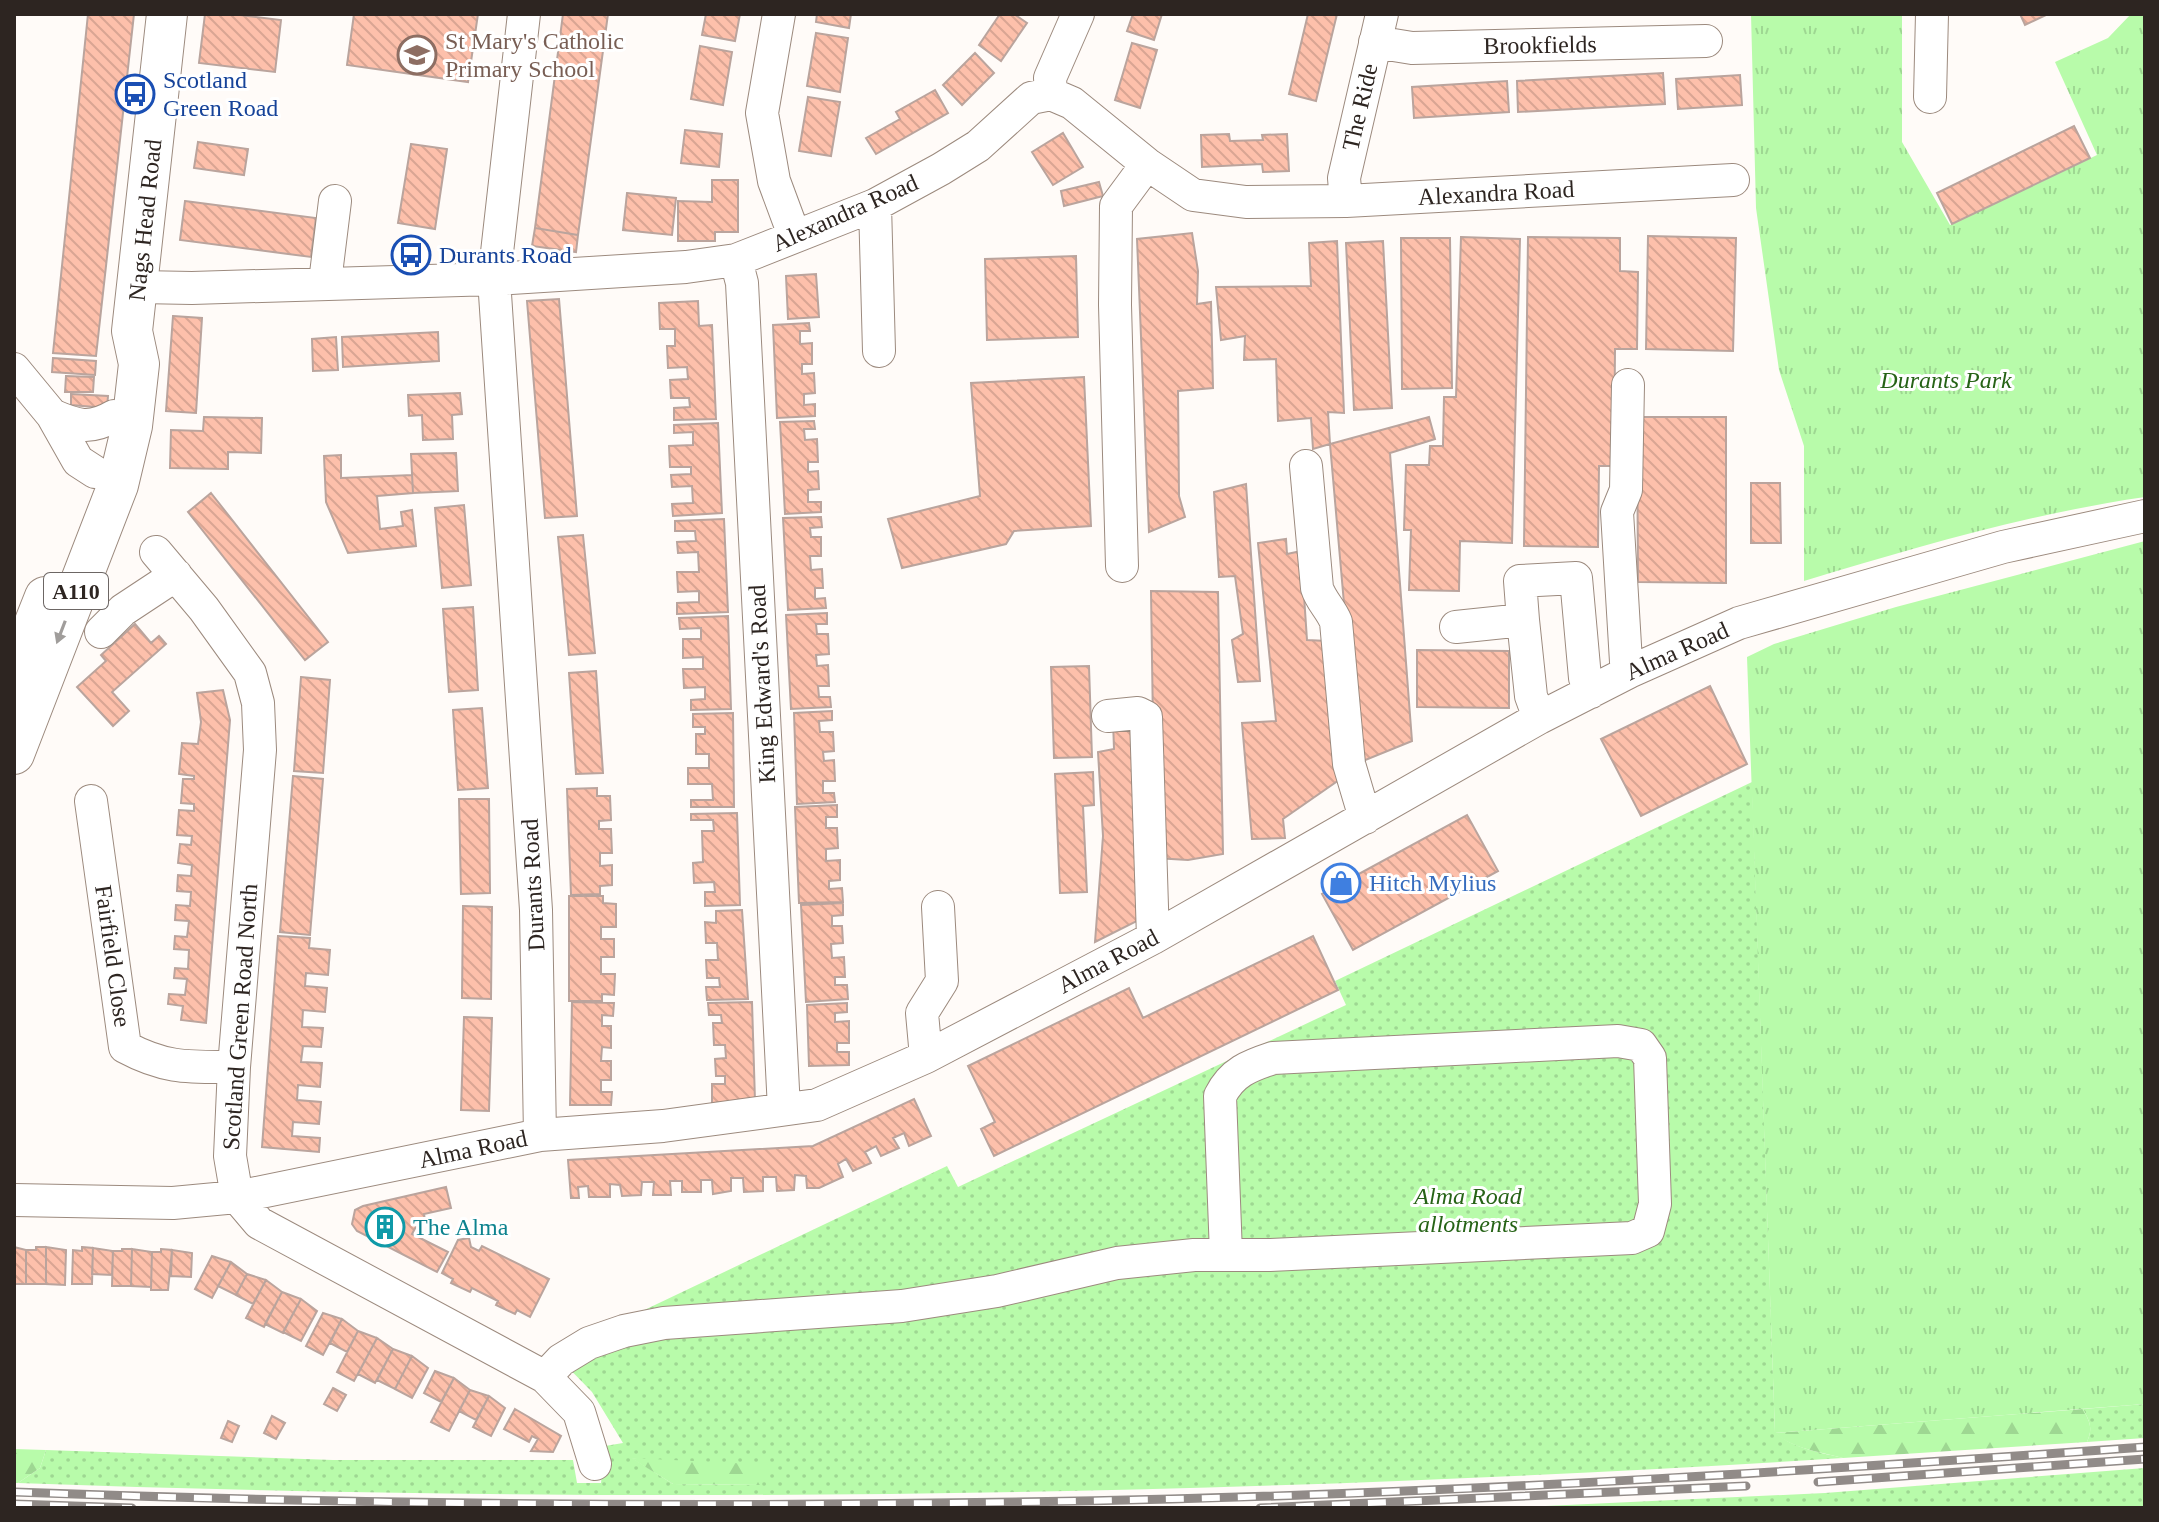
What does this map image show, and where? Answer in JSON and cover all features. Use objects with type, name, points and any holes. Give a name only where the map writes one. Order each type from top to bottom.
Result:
[{"type":"main road","name":"Nags Head Road","points":[[123,421],[139,364],[132,331],[167,14]]},
{"type":"main road","points":[[95,472],[110,474],[123,421]]},
{"type":"main road","name":"A110","points":[[14,754],[118,485],[123,421]]},
{"type":"main road","name":"A110","points":[[14,675],[95,472]]},
{"type":"street","name":"Durants Road","points":[[524,14],[494,279],[534,880],[540,1135]]},
{"type":"street","points":[[779,14],[762,113],[774,181],[794,235]]},
{"type":"street","points":[[1051,94],[1050,78],[1078,14]]},
{"type":"street","points":[[1930,97],[1932,14]]},
{"type":"street","name":"Brookfields","points":[[1378,28],[1412,48],[1706,41]]},
{"type":"street","name":"The Ride","points":[[1346,201],[1344,178],[1378,28]]},
{"type":"street","name":"Alexandra Road","points":[[139,287],[494,279],[686,267],[736,260],[875,205],[978,146],[1031,98],[1051,94],[1072,103],[1147,164],[1193,195],[1246,202],[1346,201],[1733,180]]},
{"type":"street","points":[[1122,566],[1115,305],[1116,206],[1147,164]]},
{"type":"street","points":[[325,282],[335,201]]},
{"type":"street","points":[[875,205],[879,351]]},
{"type":"street","name":"King Edward's Road","points":[[736,260],[742,283],[784,1109]]},
{"type":"street","points":[[14,369],[52,415],[78,461],[95,472]]},
{"type":"street","points":[[1628,385],[1626,490],[1617,512],[1629,672]]},
{"type":"street","points":[[52,415],[73,424],[98,425],[123,421]]},
{"type":"street","points":[[1306,466],[1317,588],[1336,622],[1349,764],[1365,818]]},
{"type":"street","name":"Alma Road","points":[[14,1200],[173,1203],[237,1197],[540,1135],[663,1126],[817,1105],[926,1057],[1153,938],[1539,718],[1629,672],[1739,623],[2003,547],[2145,516]]},
{"type":"street","name":"Scotland Green Road North","points":[[101,632],[166,564],[204,609],[250,673],[258,703],[260,750],[234,1067],[230,1156],[237,1197]]},
{"type":"street","points":[[1539,718],[1531,696],[1520,581],[1576,578],[1585,678],[1591,692]]},
{"type":"street","points":[[1456,627],[1523,620]]},
{"type":"street","points":[[1108,716],[1138,713],[1146,717],[1153,938]]},
{"type":"street","name":"Fairfield Close","points":[[91,801],[125,1047],[148,1059],[179,1067],[234,1067]]},
{"type":"street","points":[[926,1057],[922,1013],[942,981],[938,907]]},
{"type":"street","points":[[545,1377],[561,1360],[589,1343],[624,1331],[664,1323],[902,1306],[997,1291],[1117,1263],[1226,1254],[1270,1255],[1632,1238],[1648,1231],[1655,1204],[1650,1058],[1641,1045],[1618,1041],[1273,1058],[1252,1064],[1237,1072],[1220,1096],[1226,1254]]},
{"type":"street","points":[[237,1197],[259,1223],[545,1377],[579,1412],[595,1464]]},
{"type":"green space","name":"Durants Park","points":[[1751,14],[1902,14],[1902,142],[1950,225],[2097,155],[2055,62],[2108,38],[2131,14],[2145,14],[2145,497],[2015,522],[1804,581],[1804,446],[1779,370],[1756,208]]},
{"type":"green space","points":[[2145,541],[2145,1404],[1775,1433],[1747,657],[1774,644],[1896,607]]},
{"type":"green space","name":"Alma Road allotments","points":[[1752,782],[1775,1432],[1799,1446],[1843,1458],[1387,1481],[931,1493],[475,1494],[18,1483],[40,1468],[46,1450],[333,1460],[573,1460],[577,1483],[601,1483],[605,1446],[623,1443],[592,1392],[554,1353],[947,1166],[958,1187],[1346,1005],[1335,981]],"holes":[[[632,1458],[760,1485],[673,1484]]]},
{"type":"green space","points":[[2145,1404],[2145,1438],[2087,1442],[2090,1425],[2083,1409]]},
{"type":"green space","points":[[2083,1409],[2090,1425],[2087,1442],[1843,1458],[1799,1446],[1775,1433]]},
{"type":"green space","points":[[14,1449],[46,1450],[40,1468],[18,1483],[14,1483]]},
{"type":"green space","points":[[631,1458],[775,1465],[760,1485],[673,1484]]},
{"type":"green space","points":[[2145,1468],[2145,1508],[1501,1508],[1825,1493]]},
{"type":"building","points":[[88,14],[134,14],[96,356],[53,353]]},
{"type":"building","points":[[205,14],[281,20],[275,72],[199,63]]},
{"type":"building","points":[[354,14],[478,14],[468,82],[347,65]]},
{"type":"building","points":[[563,14],[608,14],[578,235],[535,228]]},
{"type":"building","points":[[706,14],[740,14],[735,41],[702,35]]},
{"type":"building","points":[[817,14],[851,14],[849,28],[816,22]]},
{"type":"building","points":[[1000,14],[1014,14],[1027,23],[1001,61],[979,45]]},
{"type":"building","points":[[1133,14],[1162,14],[1154,40],[1127,31]]},
{"type":"building","points":[[1308,14],[1337,14],[1316,101],[1289,94]]},
{"type":"building","points":[[2020,14],[2048,14],[2025,25]]},
{"type":"building","points":[[816,33],[848,38],[840,92],[807,86]]},
{"type":"building","points":[[1132,43],[1157,50],[1140,108],[1115,100]]},
{"type":"building","points":[[700,46],[732,52],[723,105],[691,99]]},
{"type":"building","points":[[975,53],[994,73],[962,105],[943,85]]},
{"type":"building","points":[[1663,73],[1665,104],[1518,112],[1517,81]]},
{"type":"building","points":[[1740,75],[1742,105],[1678,109],[1676,79]]},
{"type":"building","points":[[1507,81],[1509,112],[1414,118],[1412,87]]},
{"type":"building","points":[[935,90],[948,113],[876,154],[866,138],[900,119],[896,112]]},
{"type":"building","points":[[808,97],[840,102],[831,156],[799,151]]},
{"type":"building","points":[[2074,126],[2090,158],[1952,224],[1937,193]]},
{"type":"building","points":[[685,130],[722,134],[719,167],[681,163]]},
{"type":"building","points":[[1063,133],[1083,167],[1053,185],[1032,152]]},
{"type":"building","points":[[1229,134],[1230,141],[1263,140],[1262,135],[1287,134],[1289,171],[1263,172],[1262,164],[1202,167],[1201,135]]},
{"type":"building","points":[[198,142],[248,149],[244,175],[194,168]]},
{"type":"building","points":[[411,144],[447,149],[435,229],[398,223]]},
{"type":"building","points":[[712,180],[738,180],[738,232],[715,232],[715,241],[678,241],[678,201],[712,202]]},
{"type":"building","points":[[1099,182],[1103,196],[1064,206],[1061,191]]},
{"type":"building","points":[[627,193],[676,198],[672,235],[623,230]]},
{"type":"building","points":[[185,201],[316,218],[311,257],[180,240]]},
{"type":"building","points":[[535,228],[578,235],[576,252],[532,246]]},
{"type":"building","points":[[1192,233],[1198,271],[1197,304],[1211,302],[1213,388],[1178,391],[1179,496],[1185,517],[1149,532],[1137,239]]},
{"type":"building","points":[[1648,236],[1736,238],[1733,351],[1646,349]]},
{"type":"building","points":[[1461,237],[1520,239],[1512,543],[1460,541],[1459,591],[1409,590],[1411,530],[1404,530],[1406,465],[1429,465],[1430,446],[1443,446],[1444,397],[1456,397]]},
{"type":"building","points":[[1528,237],[1620,238],[1620,271],[1638,272],[1637,349],[1615,349],[1614,466],[1599,466],[1598,547],[1524,546]]},
{"type":"building","points":[[1401,238],[1450,238],[1452,388],[1402,389]]},
{"type":"building","points":[[1337,241],[1344,413],[1328,412],[1330,444],[1313,449],[1311,418],[1278,421],[1276,359],[1244,360],[1245,336],[1221,340],[1216,287],[1311,286],[1309,243]]},
{"type":"building","points":[[1383,241],[1392,408],[1354,410],[1346,243]]},
{"type":"building","points":[[1076,256],[1078,337],[987,340],[985,259]]},
{"type":"building","points":[[816,274],[819,317],[788,319],[786,276]]},
{"type":"building","points":[[559,299],[577,516],[545,518],[527,301]]},
{"type":"building","points":[[698,301],[699,326],[712,325],[716,419],[674,420],[674,408],[690,407],[689,398],[671,398],[670,380],[688,379],[687,367],[668,368],[667,346],[675,346],[675,329],[660,329],[659,303]]},
{"type":"building","points":[[173,316],[202,318],[196,413],[166,411]]},
{"type":"building","points":[[809,323],[810,331],[800,331],[800,344],[812,343],[812,364],[802,364],[802,374],[814,373],[815,393],[804,394],[804,405],[815,404],[815,416],[777,418],[773,325]]},
{"type":"building","points":[[438,332],[439,361],[343,367],[342,337]]},
{"type":"building","points":[[336,337],[338,370],[313,371],[312,339]]},
{"type":"building","points":[[53,358],[96,361],[95,375],[52,372]]},
{"type":"building","points":[[66,376],[94,377],[93,392],[65,392]]},
{"type":"building","points":[[1084,377],[1091,526],[1014,531],[1006,544],[902,568],[888,519],[980,496],[971,383]]},
{"type":"building","points":[[460,393],[462,414],[452,415],[453,439],[423,440],[422,415],[409,416],[408,395]]},
{"type":"building","points":[[71,394],[108,396],[107,408],[71,405]]},
{"type":"building","points":[[204,417],[262,418],[261,453],[228,452],[228,469],[170,468],[171,430],[203,431]]},
{"type":"building","points":[[1429,417],[1435,439],[1390,453],[1412,741],[1358,763],[1330,444]]},
{"type":"building","points":[[1637,417],[1726,417],[1726,583],[1638,582]]},
{"type":"building","points":[[814,421],[815,429],[804,429],[805,440],[817,439],[818,462],[808,462],[808,472],[818,471],[819,489],[808,490],[808,502],[821,502],[821,512],[785,514],[780,422]]},
{"type":"building","points":[[718,423],[722,513],[673,516],[672,504],[693,503],[692,486],[672,487],[671,475],[691,474],[691,467],[670,467],[669,446],[693,445],[693,432],[674,433],[674,425]]},
{"type":"building","points":[[456,453],[458,491],[413,493],[411,454]]},
{"type":"building","points":[[341,455],[341,478],[412,475],[413,493],[377,496],[380,529],[403,526],[401,512],[412,510],[416,546],[348,553],[326,502],[324,456]]},
{"type":"building","points":[[1751,483],[1780,483],[1781,543],[1751,543]]},
{"type":"building","points":[[1246,484],[1260,681],[1238,682],[1232,640],[1243,634],[1235,576],[1219,577],[1214,492]]},
{"type":"building","points":[[211,493],[328,642],[305,660],[188,512]]},
{"type":"building","points":[[464,505],[471,585],[442,588],[435,508]]},
{"type":"building","points":[[821,517],[822,527],[810,528],[811,537],[821,537],[821,556],[810,556],[811,570],[822,569],[823,588],[815,588],[815,599],[825,598],[826,608],[788,610],[783,518]]},
{"type":"building","points":[[724,519],[728,612],[677,614],[677,603],[699,602],[699,591],[678,592],[677,572],[699,572],[698,552],[678,553],[677,542],[696,541],[695,531],[675,531],[675,521]]},
{"type":"building","points":[[583,535],[595,653],[569,655],[558,537]]},
{"type":"building","points":[[1286,539],[1287,554],[1301,551],[1307,640],[1327,641],[1339,780],[1283,819],[1285,838],[1252,839],[1242,723],[1276,721],[1258,543]]},
{"type":"building","points":[[1151,591],[1218,592],[1223,854],[1188,860],[1155,858]]},
{"type":"building","points":[[473,607],[478,690],[449,692],[443,609]]},
{"type":"building","points":[[827,613],[827,624],[816,624],[817,634],[828,634],[829,654],[816,655],[817,666],[828,665],[829,686],[818,686],[819,697],[830,697],[831,707],[791,709],[786,615]]},
{"type":"building","points":[[728,616],[731,709],[691,710],[691,700],[705,699],[705,687],[684,688],[683,669],[703,669],[703,657],[683,658],[683,639],[701,639],[701,628],[680,629],[679,618]]},
{"type":"building","points":[[135,624],[151,643],[159,636],[166,644],[112,692],[129,711],[113,726],[77,687],[106,661],[101,655]]},
{"type":"building","points":[[1417,650],[1509,651],[1509,708],[1417,707]]},
{"type":"building","points":[[1089,666],[1092,757],[1054,758],[1051,667]]},
{"type":"building","points":[[596,671],[603,773],[576,774],[569,673]]},
{"type":"building","points":[[301,677],[330,680],[323,773],[294,771]]},
{"type":"building","points":[[1710,686],[1747,764],[1641,816],[1601,739]]},
{"type":"building","points":[[223,690],[230,720],[206,1023],[181,1020],[183,1006],[168,1004],[169,994],[185,995],[187,979],[174,978],[175,968],[188,969],[189,950],[174,949],[175,936],[187,937],[189,921],[175,920],[176,905],[190,906],[191,892],[177,891],[178,875],[191,876],[192,865],[178,863],[180,844],[191,845],[192,836],[177,835],[179,810],[194,811],[194,804],[181,803],[183,779],[194,779],[194,776],[179,774],[182,743],[198,744],[201,722],[197,693]]},
{"type":"building","points":[[482,708],[488,788],[458,790],[453,710]]},
{"type":"building","points":[[832,711],[832,720],[819,721],[820,732],[833,732],[834,751],[823,752],[824,761],[834,760],[835,781],[823,781],[823,793],[834,793],[835,802],[797,804],[794,713]]},
{"type":"building","points":[[733,713],[734,807],[691,807],[691,800],[713,800],[712,784],[688,784],[688,768],[709,768],[709,754],[696,754],[696,734],[705,734],[705,727],[693,727],[693,714]]},
{"type":"building","points":[[1141,719],[1141,919],[1095,942],[1103,836],[1098,752],[1114,749],[1113,721]]},
{"type":"building","points":[[1093,772],[1094,805],[1083,806],[1087,892],[1060,893],[1055,774]]},
{"type":"building","points":[[293,776],[323,779],[310,935],[280,932]]},
{"type":"building","points":[[597,788],[597,796],[610,796],[611,820],[599,821],[599,829],[611,829],[612,853],[600,853],[600,866],[612,865],[612,885],[600,886],[600,894],[571,895],[567,789]]},
{"type":"building","points":[[459,799],[489,799],[490,893],[461,894]]},
{"type":"building","points":[[837,805],[837,817],[826,817],[826,828],[837,828],[838,848],[826,849],[826,861],[840,860],[840,880],[829,881],[829,889],[842,888],[843,902],[799,903],[795,807]]},
{"type":"building","points":[[737,813],[740,905],[705,906],[705,892],[715,892],[714,882],[694,883],[693,863],[703,862],[702,831],[714,831],[713,820],[691,820],[691,814]]},
{"type":"building","points":[[1467,815],[1498,871],[1353,950],[1322,894]]},
{"type":"building","points":[[569,896],[603,896],[603,903],[616,904],[616,927],[601,927],[601,939],[614,939],[614,957],[601,957],[601,974],[615,974],[614,995],[602,994],[602,1001],[569,1001]]},
{"type":"building","points":[[843,903],[843,915],[832,916],[832,926],[842,926],[843,943],[831,944],[832,958],[844,957],[845,977],[835,977],[835,985],[847,985],[848,999],[806,1002],[801,905]]},
{"type":"building","points":[[463,906],[492,907],[491,999],[462,998]]},
{"type":"building","points":[[742,910],[748,999],[707,1000],[706,987],[720,987],[719,978],[707,978],[706,960],[718,960],[717,943],[706,943],[705,922],[716,923],[716,911]]},
{"type":"building","points":[[278,936],[310,938],[309,948],[330,950],[328,975],[306,973],[305,986],[327,988],[325,1012],[303,1010],[302,1027],[323,1028],[321,1047],[303,1046],[301,1062],[322,1063],[320,1087],[298,1085],[297,1100],[321,1102],[319,1124],[293,1122],[292,1136],[320,1138],[319,1152],[262,1147]]},
{"type":"building","points":[[1313,936],[1338,990],[994,1156],[981,1129],[995,1122],[968,1066],[1129,988],[1143,1018]]},
{"type":"building","points":[[572,1002],[614,1003],[613,1016],[602,1015],[602,1026],[611,1026],[611,1048],[602,1047],[601,1061],[611,1061],[611,1080],[601,1080],[601,1092],[612,1092],[611,1105],[570,1105]]},
{"type":"building","points":[[752,1002],[755,1101],[712,1103],[712,1084],[725,1084],[725,1076],[716,1076],[715,1059],[726,1058],[725,1045],[714,1045],[713,1023],[722,1023],[721,1015],[709,1015],[708,1003]]},
{"type":"building","points":[[847,1003],[847,1012],[835,1013],[835,1022],[849,1021],[849,1043],[837,1043],[837,1052],[849,1052],[849,1065],[809,1066],[807,1005]]},
{"type":"building","points":[[464,1017],[492,1018],[489,1111],[461,1110]]},
{"type":"building","points":[[914,1099],[931,1136],[909,1146],[904,1133],[893,1138],[899,1148],[881,1156],[876,1146],[865,1152],[871,1163],[853,1171],[846,1159],[838,1164],[843,1177],[819,1188],[807,1188],[806,1176],[795,1175],[794,1190],[777,1191],[776,1177],[763,1177],[763,1191],[744,1192],[743,1178],[731,1178],[731,1191],[713,1194],[712,1180],[701,1180],[701,1192],[682,1192],[682,1181],[670,1181],[671,1195],[653,1195],[654,1182],[642,1182],[641,1195],[622,1196],[620,1185],[610,1184],[610,1197],[589,1197],[588,1186],[578,1187],[579,1198],[571,1198],[568,1160],[813,1146]]},
{"type":"building","name":"The Alma","points":[[446,1187],[451,1208],[424,1214],[425,1220],[419,1221],[412,1234],[448,1252],[437,1272],[357,1231],[352,1224],[355,1210],[363,1206]]},
{"type":"building","points":[[469,1238],[471,1247],[479,1251],[482,1246],[549,1279],[530,1317],[496,1305],[498,1301],[472,1288],[470,1292],[451,1283],[453,1279],[442,1273],[458,1240]]},
{"type":"building","points":[[14,1247],[26,1250],[26,1284],[14,1284]]},
{"type":"building","points":[[36,1247],[46,1247],[46,1284],[26,1284],[26,1250],[36,1250]]},
{"type":"building","points":[[46,1247],[66,1250],[65,1285],[46,1284]]},
{"type":"building","points":[[82,1247],[93,1248],[92,1284],[72,1284],[73,1250],[82,1251]]},
{"type":"building","points":[[93,1248],[113,1251],[112,1275],[92,1274]]},
{"type":"building","points":[[132,1249],[131,1286],[112,1286],[113,1251]]},
{"type":"building","points":[[132,1249],[152,1252],[151,1287],[131,1286]]},
{"type":"building","points":[[161,1249],[172,1250],[168,1290],[151,1290],[152,1252],[161,1252]]},
{"type":"building","points":[[172,1250],[192,1253],[191,1277],[171,1276]]},
{"type":"building","points":[[212,1256],[231,1262],[212,1298],[195,1289]]},
{"type":"building","points":[[231,1262],[247,1274],[236,1295],[218,1286]]},
{"type":"building","points":[[247,1274],[266,1280],[253,1304],[236,1295]]},
{"type":"building","points":[[266,1280],[282,1292],[264,1327],[246,1318]]},
{"type":"building","points":[[282,1292],[301,1299],[283,1333],[265,1324]]},
{"type":"building","points":[[301,1299],[317,1311],[301,1341],[283,1332]]},
{"type":"building","points":[[323,1313],[342,1319],[323,1355],[306,1346]]},
{"type":"building","points":[[342,1319],[358,1331],[347,1352],[330,1343]]},
{"type":"building","points":[[358,1331],[377,1338],[354,1381],[337,1372]]},
{"type":"building","points":[[377,1338],[393,1349],[375,1383],[358,1374]]},
{"type":"building","points":[[393,1349],[412,1356],[395,1389],[377,1380]]},
{"type":"building","points":[[412,1356],[428,1368],[412,1398],[395,1389]]},
{"type":"building","points":[[435,1371],[454,1378],[441,1402],[424,1393]]},
{"type":"building","points":[[454,1378],[470,1390],[449,1431],[431,1422]]},
{"type":"building","points":[[333,1388],[346,1395],[337,1411],[324,1404]]},
{"type":"building","points":[[470,1390],[489,1396],[476,1420],[459,1411]]},
{"type":"building","points":[[489,1396],[505,1408],[491,1436],[473,1427]]},
{"type":"building","points":[[515,1409],[561,1436],[553,1452],[531,1451],[538,1439],[532,1436],[529,1442],[504,1429]]},
{"type":"building","points":[[272,1416],[285,1423],[276,1439],[264,1433]]},
{"type":"building","points":[[228,1421],[239,1426],[232,1442],[221,1438]]},
{"type":"railway","points":[[14,1492],[592,1504],[882,1504],[1171,1499],[1658,1479],[2145,1447]]},
{"type":"railway","points":[[1818,1482],[2145,1459]]},
{"type":"railway","points":[[1260,1508],[1746,1486]]},
{"type":"railway","points":[[14,1504],[132,1508]]},
{"type":"place","name":"St Mary's Catholic Primary School","points":[[417,55]]},
{"type":"place","name":"Scotland Green Road","points":[[135,94]]},
{"type":"place","name":"Durants Road","points":[[411,255]]},
{"type":"place","name":"Hitch Mylius","points":[[1341,883]]},
{"type":"place","name":"The Alma","points":[[385,1227]]}]
